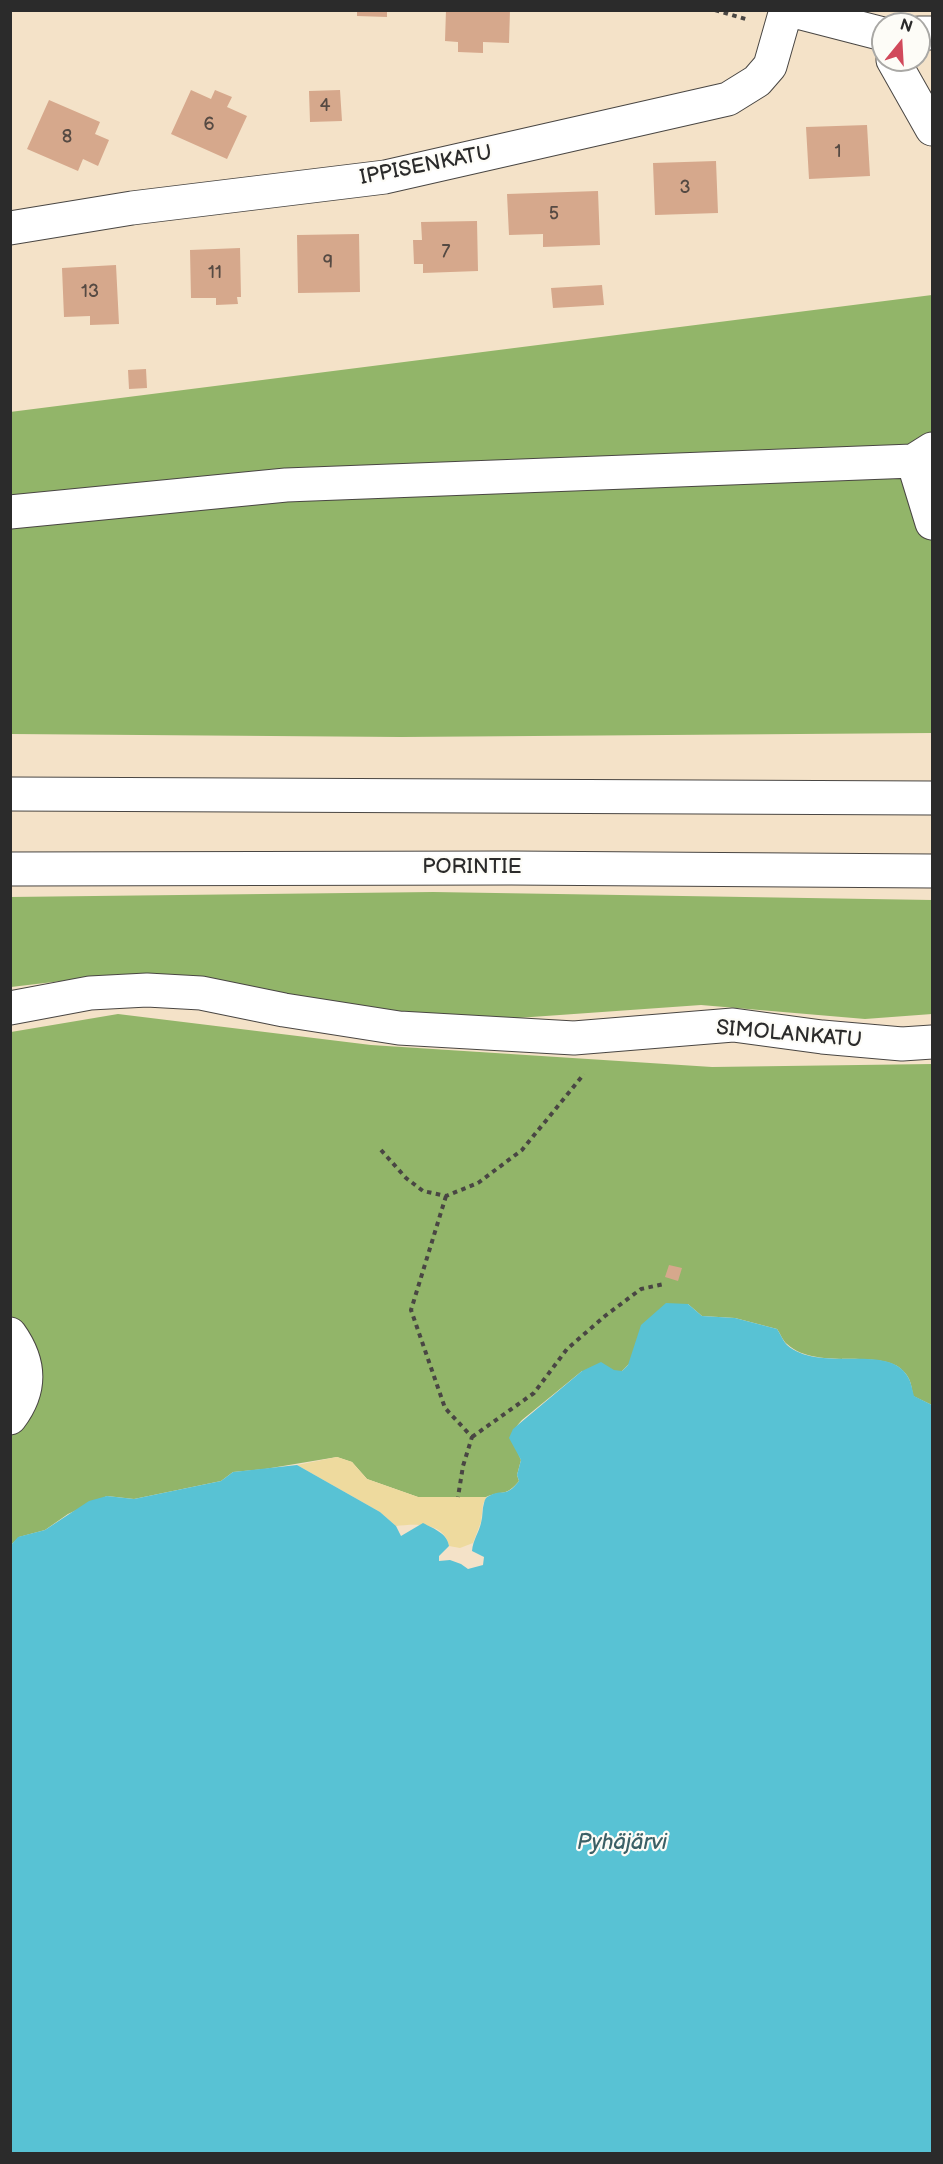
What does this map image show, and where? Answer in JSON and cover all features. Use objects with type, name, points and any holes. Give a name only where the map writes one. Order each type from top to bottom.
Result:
[{"type":"main road","points":[[788,10],[871,39]]},
{"type":"main road","name":"IPPISENKATU","points":[[10,228],[132,208],[385,177],[728,99],[757,81],[770,66],[788,10]]},
{"type":"main road","points":[[901,72],[933,129]]},
{"type":"main road","points":[[10,512],[286,485],[923,455],[933,523]]},
{"type":"main road","points":[[10,794],[933,798]]},
{"type":"main road","name":"PORINTIE","points":[[10,869],[523,868],[933,871]]},
{"type":"main road","name":"SIMOLANKATU","points":[[10,1008],[90,993],[147,990],[201,993],[284,1010],[399,1028],[574,1038],[733,1025],[822,1037],[902,1044],[933,1042]]},
{"type":"main road","points":[[10,1334],[19,1347],[25,1363],[27,1378],[16,1410],[10,1418]]},
{"type":"path","points":[[381,1150],[406,1178],[423,1191],[446,1196],[478,1183],[522,1150],[584,1074]]},
{"type":"path","points":[[446,1196],[411,1311],[445,1408],[472,1437]]},
{"type":"path","points":[[458,1497],[463,1466],[472,1437],[534,1393],[567,1349],[605,1316],[641,1289],[664,1284]]},
{"type":"green space","points":[[932,295],[932,733],[401,737],[11,734],[10,412]]},
{"type":"green space","points":[[433,892],[932,900],[932,1014],[865,1019],[701,1005],[475,1021],[121,974],[11,987],[10,897]]},
{"type":"green space","points":[[118,1014],[371,1045],[712,1067],[932,1064],[932,1405],[913,1396],[908,1376],[896,1366],[868,1359],[816,1357],[800,1352],[786,1343],[777,1329],[735,1318],[702,1316],[688,1304],[622,1371],[582,1371],[522,1420],[513,1435],[521,1460],[517,1475],[519,1481],[507,1491],[486,1497],[418,1497],[367,1479],[352,1462],[337,1457],[233,1472],[221,1481],[134,1499],[107,1496],[68,1514],[45,1530],[19,1537],[11,1545],[11,1032]]},
{"type":"sand","points":[[337,1457],[352,1462],[367,1479],[418,1497],[487,1497],[473,1543],[460,1548],[449,1546],[446,1538],[435,1528],[419,1525],[396,1526],[380,1512],[297,1465]]},
{"type":"water","name":"Pyhäjärvi","points":[[666,1303],[688,1304],[702,1316],[735,1318],[777,1329],[787,1345],[800,1353],[833,1359],[868,1359],[896,1365],[908,1376],[914,1396],[932,1405],[932,2153],[11,2153],[11,1545],[18,1537],[45,1530],[89,1501],[107,1496],[134,1499],[221,1481],[233,1472],[297,1465],[380,1512],[396,1526],[401,1536],[423,1523],[439,1532],[446,1538],[449,1546],[439,1556],[439,1561],[450,1560],[468,1569],[483,1565],[484,1557],[472,1551],[481,1523],[485,1499],[494,1494],[507,1492],[519,1481],[517,1475],[521,1460],[509,1438],[513,1429],[582,1371],[601,1362],[614,1370],[622,1371],[628,1365],[641,1325]]},
{"type":"building","points":[[357,10],[387,10],[387,17],[357,16]]},
{"type":"building","points":[[446,10],[510,10],[509,43],[483,42],[483,53],[458,52],[458,42],[445,41]]},
{"type":"building","points":[[191,90],[211,99],[215,90],[232,97],[227,107],[247,116],[227,159],[171,134]]},
{"type":"building","points":[[340,90],[342,121],[310,122],[309,91]]},
{"type":"building","points":[[49,100],[100,122],[95,134],[109,140],[98,166],[83,159],[78,171],[27,149]]},
{"type":"building","points":[[867,125],[870,176],[809,179],[806,127]]},
{"type":"building","points":[[716,161],[718,213],[655,215],[653,163]]},
{"type":"building","points":[[598,191],[600,245],[543,247],[543,234],[509,235],[507,194]]},
{"type":"building","points":[[477,221],[478,271],[423,273],[423,264],[414,264],[413,240],[422,240],[421,222]]},
{"type":"building","points":[[359,234],[360,292],[298,293],[297,235]]},
{"type":"building","points":[[240,248],[241,297],[237,297],[238,304],[216,305],[216,298],[191,298],[190,250]]},
{"type":"building","points":[[116,265],[119,324],[90,325],[90,316],[64,317],[62,268]]},
{"type":"building","points":[[602,285],[604,305],[553,308],[551,288]]},
{"type":"building","points":[[146,369],[147,388],[129,389],[128,370]]},
{"type":"building","points":[[669,1265],[682,1268],[678,1281],[665,1277]]}]
